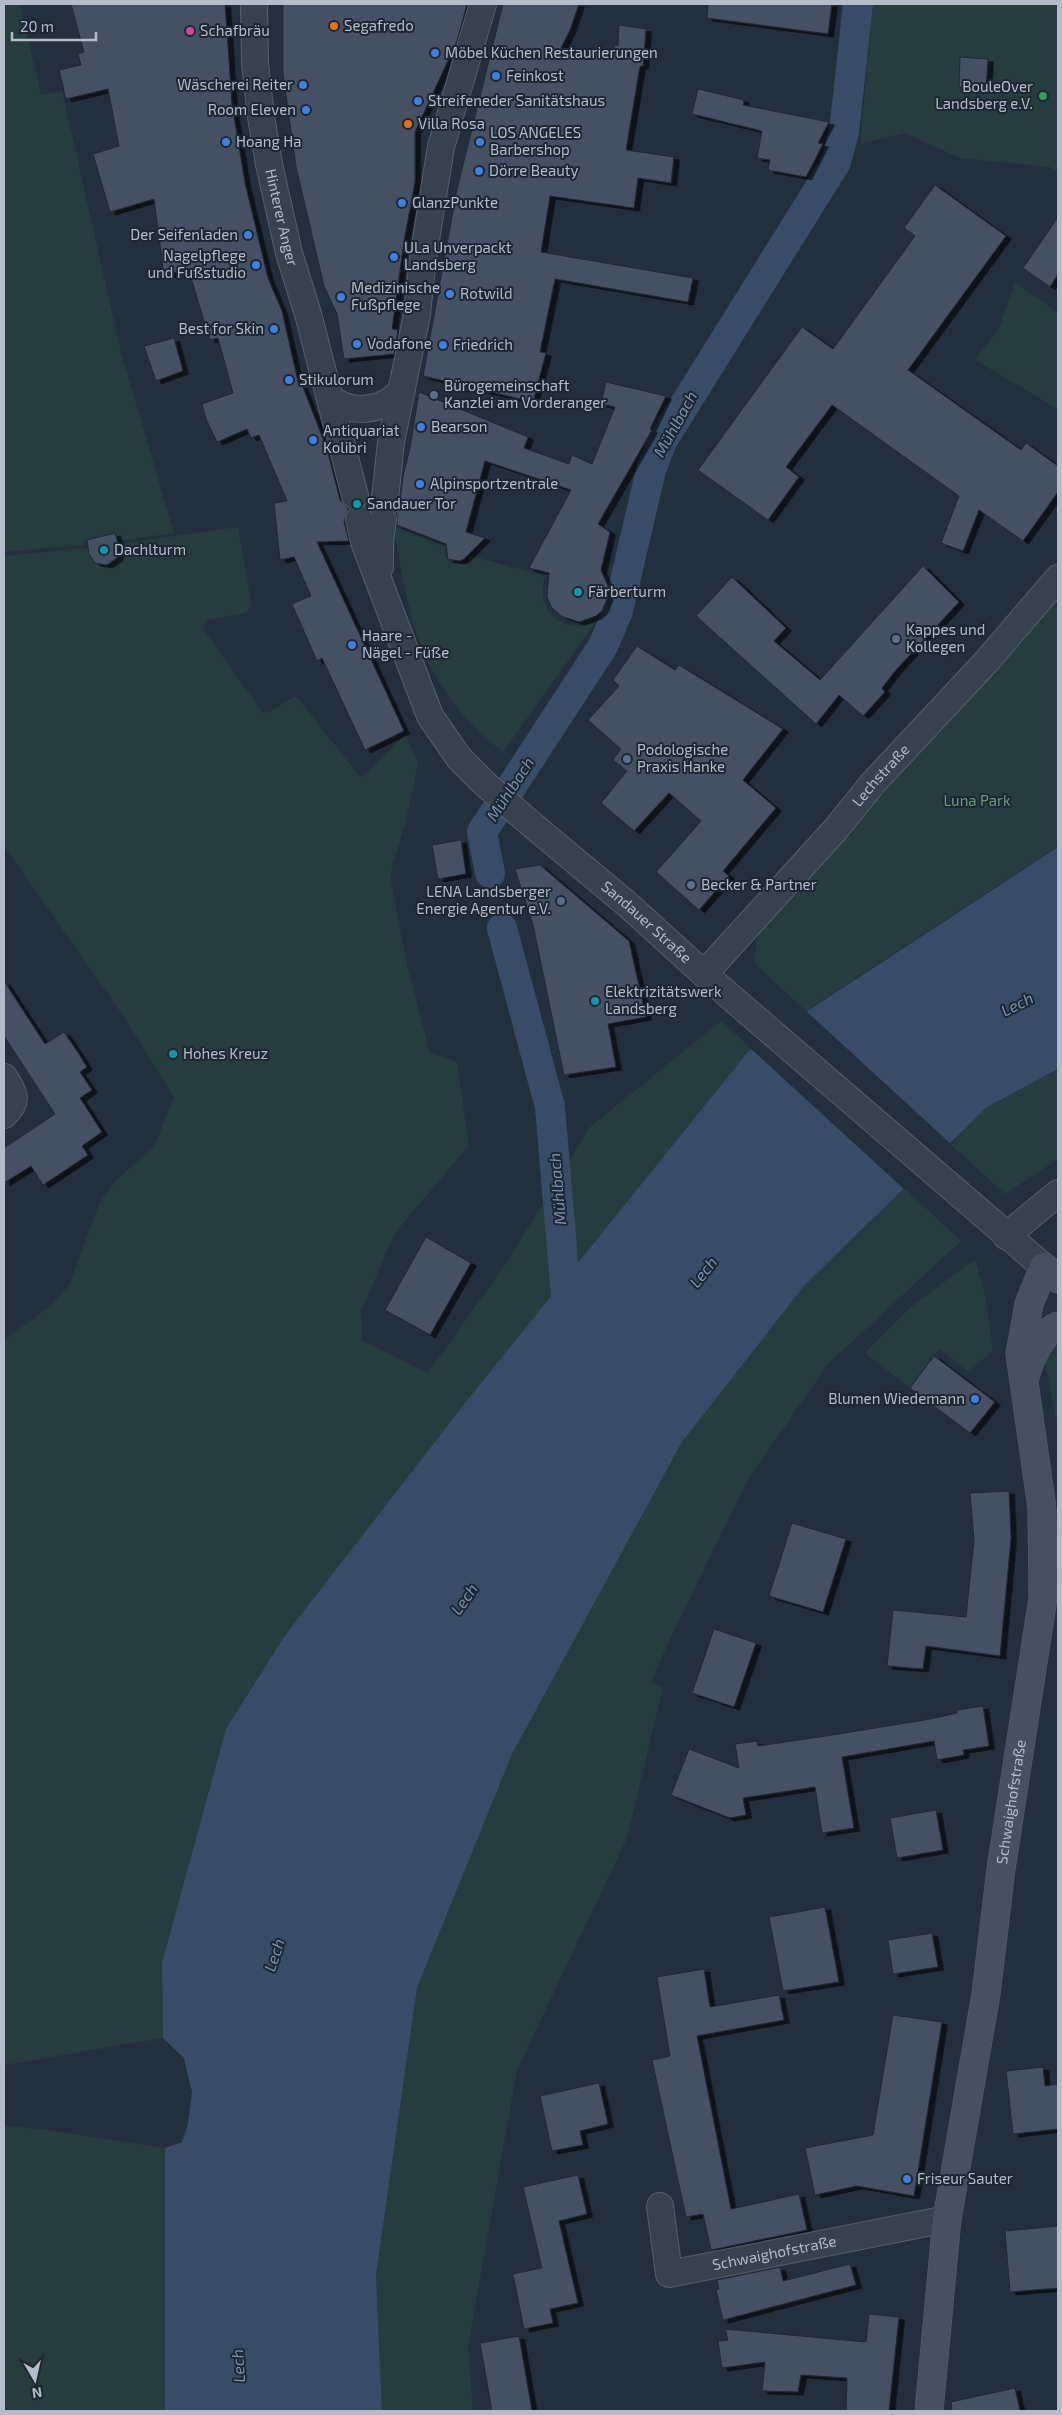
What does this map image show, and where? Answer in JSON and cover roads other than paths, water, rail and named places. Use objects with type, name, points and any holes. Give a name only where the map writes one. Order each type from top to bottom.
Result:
[{"type":"street","name":"Hinterer Anger","points":[[254,4],[255,63],[261,117],[269,164],[289,253],[308,314],[330,398],[367,501]]},
{"type":"street","points":[[367,501],[392,442],[417,314],[423,258],[441,146],[483,4]]},
{"type":"street","points":[[330,398],[340,407],[353,409],[369,408],[385,404],[396,398],[402,389]]},
{"type":"street","name":"Sandauer Straße","points":[[367,501],[362,534],[430,716],[459,758],[485,784],[627,904],[704,974],[1051,1273]]},
{"type":"street","name":"Lechstraße","points":[[704,974],[835,830],[873,783],[986,662],[1058,578]]},
{"type":"street","points":[[4,1077],[14,1098],[13,1106],[4,1115]]},
{"type":"street","points":[[1006,1236],[1058,1194]]},
{"type":"street","name":"Schwaighofstraße","points":[[929,2411],[946,2219],[986,1994],[1001,1869],[1050,1600],[1051,1541],[1042,1508],[1020,1354],[1024,1323],[1051,1273]]},
{"type":"street","name":"Schwaighofstraße","points":[[1024,1383],[1030,1361],[1042,1340],[1058,1326]]},
{"type":"street","name":"Schwaighofstraße","points":[[660,2206],[669,2274],[946,2219]]},
{"type":"water","name":"Lech","points":[[1058,847],[1058,1069],[987,1107],[804,1286],[682,1442],[512,1754],[417,1988],[376,2275],[382,2411],[165,2411],[165,2148],[182,2142],[188,2124],[192,2092],[184,2058],[163,2038],[162,1963],[226,1729],[286,1634],[469,1398],[751,1048]]},
{"type":"waterway","name":"Mühlbach","points":[[490,873],[482,832],[603,646],[618,611],[651,470],[662,441],[836,162],[844,132],[858,4]]},
{"type":"waterway","name":"Mühlbach","points":[[502,928],[550,1107],[568,1320]]},
{"type":"place","name":"Segafredo","points":[[334,26]]},
{"type":"place","name":"Schafbräu","points":[[190,31]]},
{"type":"place","name":"Möbel Küchen Restaurierungen","points":[[435,53]]},
{"type":"place","name":"Feinkost","points":[[496,76]]},
{"type":"place","name":"Wäscherei Reiter","points":[[303,85]]},
{"type":"place","name":"BouleOver Landsberg e.V.","points":[[1043,96]]},
{"type":"place","name":"Streifeneder Sanitätshaus","points":[[418,101]]},
{"type":"place","name":"Room Eleven","points":[[306,110]]},
{"type":"place","name":"Villa Rosa","points":[[408,124]]},
{"type":"place","name":"Hoang Ha","points":[[226,142]]},
{"type":"place","name":"LOS ANGELES Barbershop","points":[[480,142]]},
{"type":"place","name":"Dörre Beauty","points":[[479,171]]},
{"type":"place","name":"GlanzPunkte","points":[[402,203]]},
{"type":"place","name":"Der Seifenladen","points":[[248,235]]},
{"type":"place","name":"ULa Unverpackt Landsberg","points":[[394,257]]},
{"type":"place","name":"Nagelpflege und Fußstudio","points":[[256,265]]},
{"type":"place","name":"Rotwild","points":[[450,294]]},
{"type":"place","name":"Medizinische Fußpflege","points":[[341,297]]},
{"type":"place","name":"Best for Skin","points":[[274,329]]},
{"type":"place","name":"Vodafone","points":[[357,344]]},
{"type":"place","name":"Friedrich","points":[[443,345]]},
{"type":"place","name":"Stikulorum","points":[[289,380]]},
{"type":"place","name":"Bürogemeinschaft Kanzlei am Vorderanger","points":[[434,395]]},
{"type":"place","name":"Bearson","points":[[421,427]]},
{"type":"place","name":"Antiquariat Kolibri","points":[[313,440]]},
{"type":"place","name":"Alpinsportzentrale","points":[[420,484]]},
{"type":"place","name":"Sandauer Tor","points":[[357,504]]},
{"type":"place","name":"Dachlturm","points":[[104,550]]},
{"type":"place","name":"Färberturm","points":[[578,592]]},
{"type":"place","name":"Kappes und Kollegen","points":[[896,639]]},
{"type":"place","name":"Haare - Nägel - Füße","points":[[352,645]]},
{"type":"place","name":"Podologische Praxis Hanke","points":[[627,759]]},
{"type":"place","name":"Becker & Partner","points":[[691,885]]},
{"type":"place","name":"LENA Landsberger Energie Agentur e.V.","points":[[561,901]]},
{"type":"place","name":"Elektrizitätswerk Landsberg","points":[[595,1001]]},
{"type":"place","name":"Hohes Kreuz","points":[[173,1054]]},
{"type":"place","name":"Blumen Wiedemann","points":[[975,1399]]},
{"type":"place","name":"Friseur Sauter","points":[[907,2179]]},
{"type":"park label","name":"Luna Park","points":[[977,801]]}]
